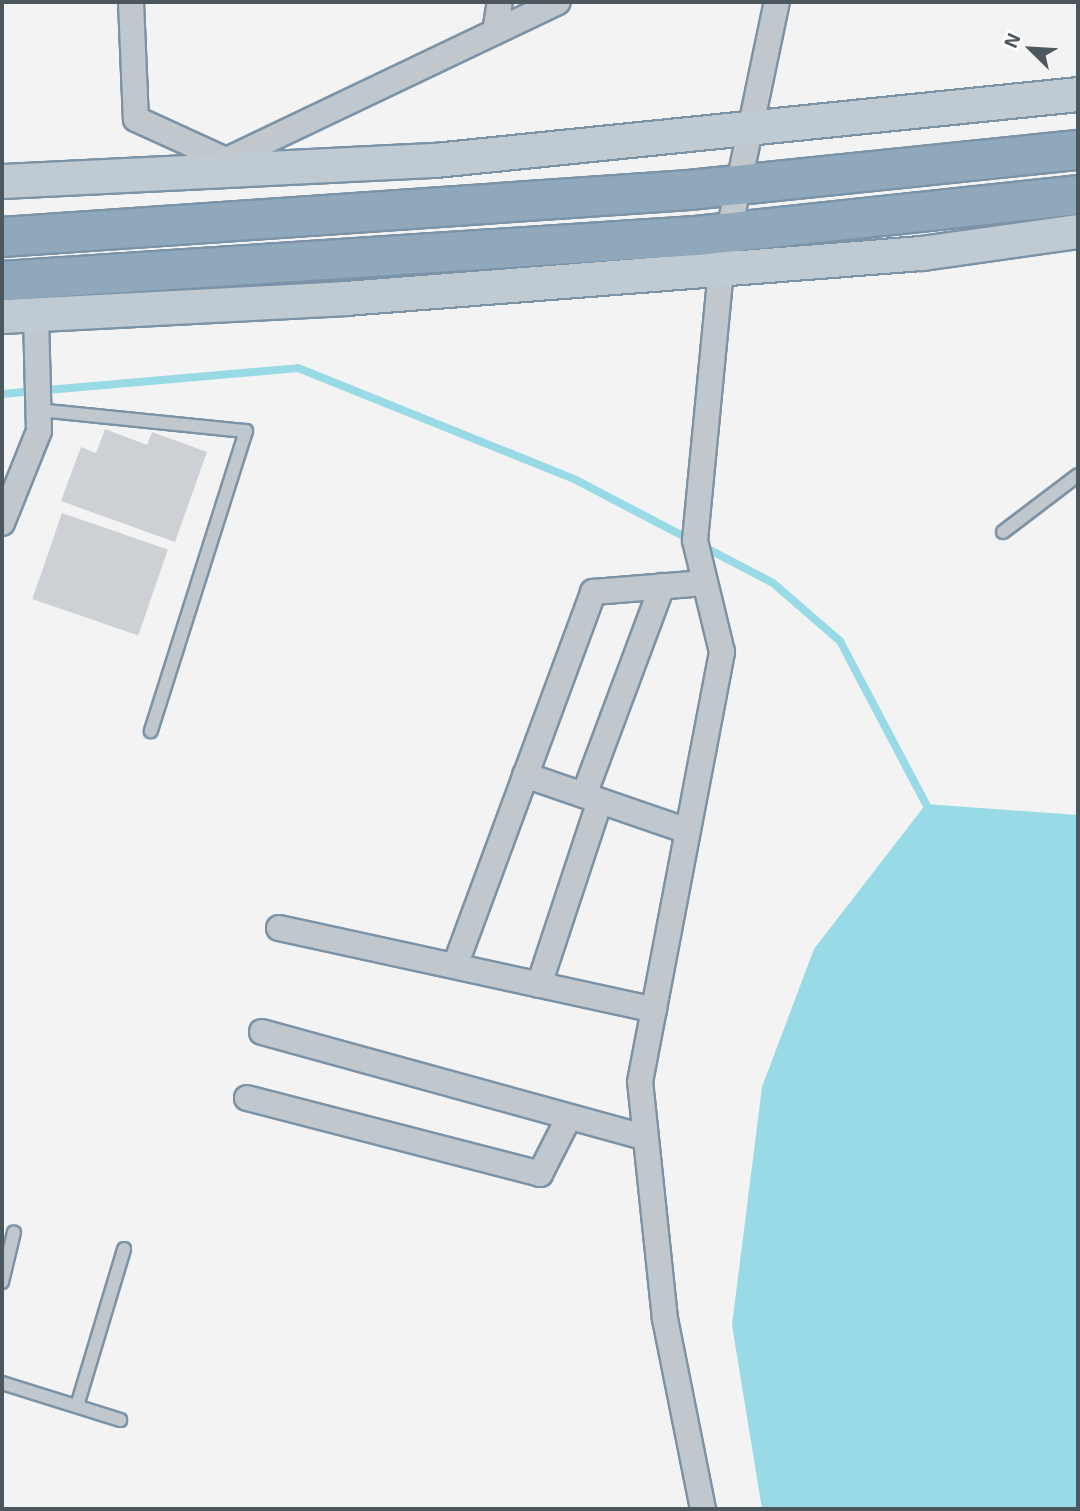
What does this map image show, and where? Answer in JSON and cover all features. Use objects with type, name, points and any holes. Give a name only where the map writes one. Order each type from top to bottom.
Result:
[{"type":"highway","points":[[2,237],[740,185],[1078,150]]},
{"type":"highway","points":[[2,281],[725,251],[1078,195]]},
{"type":"street","points":[[131,2],[136,119],[214,166]]},
{"type":"street","points":[[495,32],[500,2]]},
{"type":"street","points":[[214,166],[558,2]]},
{"type":"street","points":[[703,1509],[665,1319],[640,1082],[722,652],[700,562],[725,251],[777,2]]},
{"type":"street","points":[[2,181],[214,166],[435,160],[1078,94]]},
{"type":"street","points":[[2,316],[345,298],[725,251],[921,253],[1078,231]]},
{"type":"street","points":[[2,523],[39,431],[36,313]]},
{"type":"street","points":[[454,966],[593,592],[662,586],[700,562]]},
{"type":"street","points":[[539,985],[592,798],[662,586]]},
{"type":"street","points":[[525,775],[688,831]]},
{"type":"street","points":[[279,928],[654,1010]]},
{"type":"street","points":[[262,1032],[646,1138]]},
{"type":"street","points":[[247,1098],[540,1174],[569,1117]]},
{"type":"lane","points":[[38,410],[246,431],[151,732]]},
{"type":"lane","points":[[1003,532],[1078,475]]},
{"type":"lane","points":[[2,1282],[14,1232]]},
{"type":"lane","points":[[77,1406],[124,1249]]},
{"type":"lane","points":[[2,1383],[120,1420]]},
{"type":"water","points":[[926,804],[1078,815],[1078,1509],[762,1509],[732,1325],[762,1087],[814,949]]},
{"type":"building","points":[[105,429],[147,445],[152,432],[207,452],[175,542],[61,501],[81,447],[96,453]]},
{"type":"building","points":[[62,513],[168,549],[138,636],[32,599]]},
{"type":"waterway","points":[[2,394],[298,368],[576,480],[773,583],[840,641],[926,804]]}]
